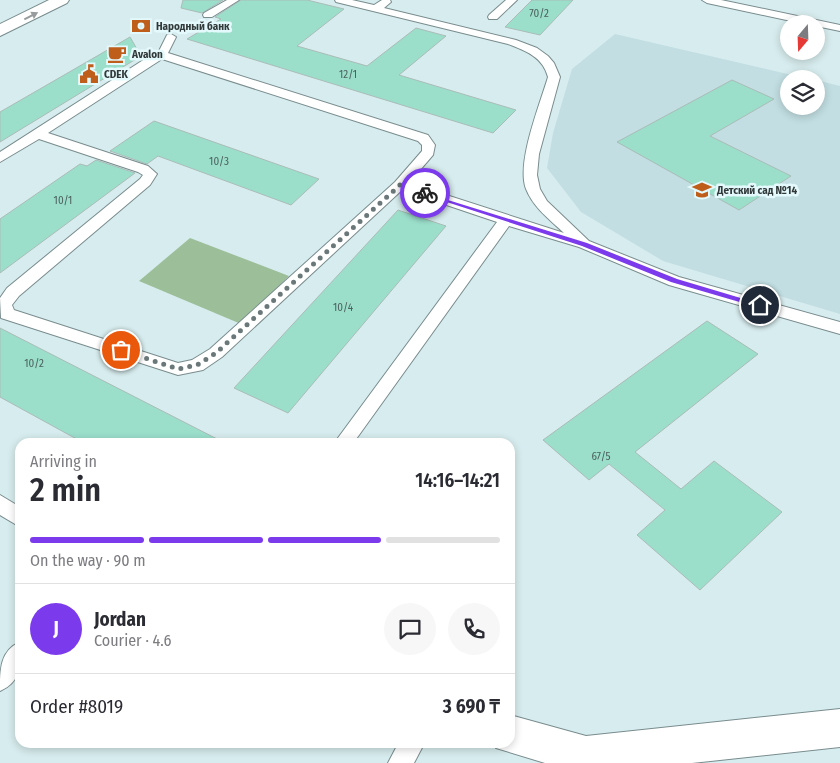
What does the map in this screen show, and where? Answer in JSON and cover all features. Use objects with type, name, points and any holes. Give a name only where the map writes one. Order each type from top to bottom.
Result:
[{"type":"street","points":[[0,31],[61,0]]},
{"type":"street","points":[[515,735],[586,755],[840,728]]},
{"type":"lane","points":[[208,15],[234,0]]},
{"type":"lane","points":[[340,0],[512,42],[531,49],[546,58],[552,67],[554,77],[532,154],[530,174],[533,189],[542,203],[584,244]]},
{"type":"lane","points":[[376,9],[389,0]]},
{"type":"lane","points":[[493,17],[512,0]]},
{"type":"lane","points":[[707,0],[840,28]]},
{"type":"lane","points":[[162,55],[171,37]]},
{"type":"lane","points":[[0,158],[152,59],[162,55],[423,138],[429,145],[428,152],[400,185],[216,353],[197,365],[178,369],[7,314],[4,304],[13,292],[145,182],[150,174],[142,169],[38,134]]},
{"type":"lane","points":[[400,185],[584,244],[674,280],[840,328]]},
{"type":"lane","points":[[347,438],[506,220]]},
{"type":"lane","points":[[0,504],[15,514]]},
{"type":"lane","points":[[0,679],[15,660]]},
{"type":"lane","points":[[400,763],[409,748]]},
{"type":"shaded area","name":"Детский сад №14","points":[[615,34],[780,72],[780,115],[825,115],[825,82],[840,86],[840,314],[663,261],[581,212],[547,168],[553,133],[572,69]]},
{"type":"green space","points":[[190,238],[289,276],[241,324],[139,281]]},
{"type":"building","points":[[183,0],[223,0],[202,13],[181,8]]},
{"type":"building","points":[[241,0],[307,0],[344,9],[297,46],[367,66],[416,28],[446,36],[399,75],[516,110],[493,133],[187,39],[221,19],[215,17]]},
{"type":"building","points":[[532,0],[573,0],[540,35],[505,27]]},
{"type":"building","points":[[130,37],[141,56],[0,142],[0,112]]},
{"type":"building","points":[[732,80],[774,99],[710,136],[791,176],[739,210],[617,142]]},
{"type":"building","points":[[154,121],[319,179],[291,205],[158,156],[147,164],[110,151]]},
{"type":"building","points":[[96,160],[135,173],[0,273],[0,219],[80,164],[87,166]]},
{"type":"building","points":[[398,210],[446,226],[288,413],[234,388]]},
{"type":"building","points":[[707,321],[758,354],[635,452],[681,489],[714,461],[782,512],[700,590],[637,535],[665,510],[609,464],[589,480],[543,440]]},
{"type":"building","points":[[0,328],[215,438],[75,438],[0,397]]},
{"type":"way so far","points":[[121,350],[178,369],[197,365],[216,353],[400,185],[425,193]]},
{"type":"place","name":"Народный банк","points":[[141,26]]},
{"type":"place","name":"Avalon","points":[[117,54]]},
{"type":"place","name":"CDEK","points":[[89,74]]},
{"type":"place","name":"Детский сад №14","points":[[702,190]]},
{"type":"route","points":[[425,193],[584,244],[674,280],[760,305]]}]
